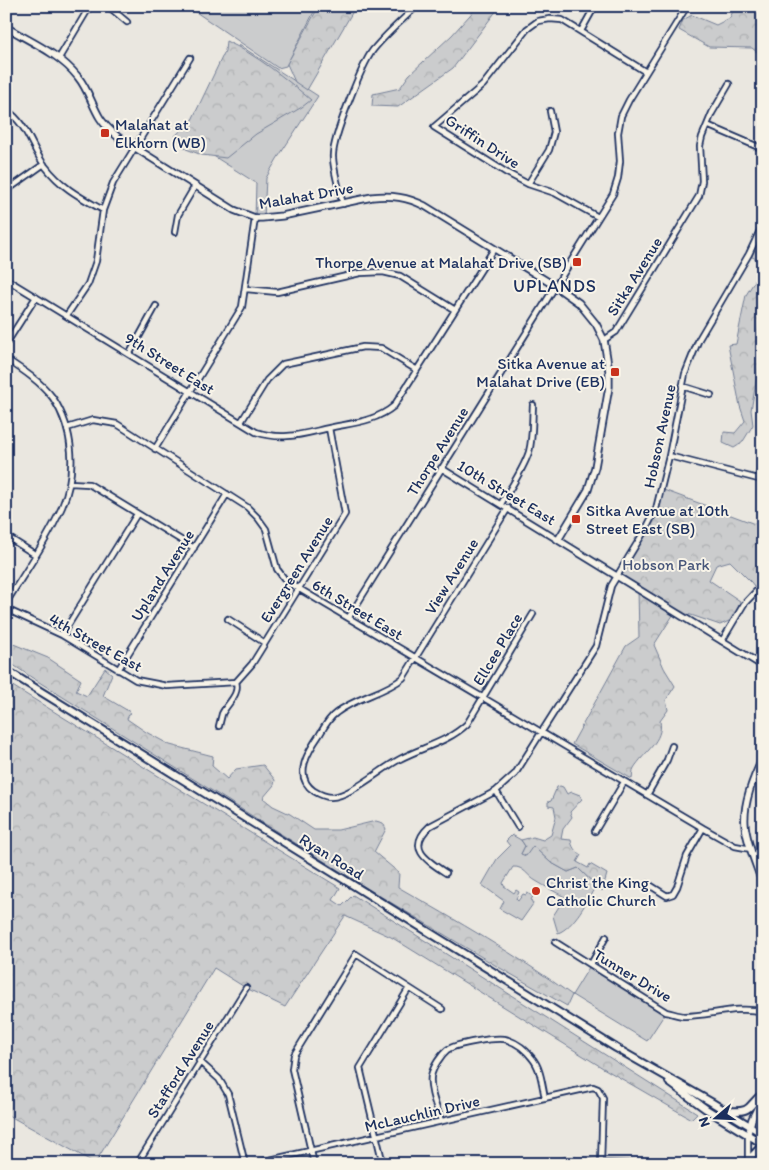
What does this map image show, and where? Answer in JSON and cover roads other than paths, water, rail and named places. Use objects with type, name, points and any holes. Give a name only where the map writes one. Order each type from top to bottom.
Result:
[{"type":"main road","name":"Ryan Road","points":[[7,671],[643,1064],[725,1110],[763,1134]]},
{"type":"main road","name":"Ryan Road","points":[[643,1064],[706,1109],[763,1144]]},
{"type":"main road","points":[[725,1110],[739,1112],[751,1108],[763,1094]]},
{"type":"main road","points":[[763,1107],[761,1117],[763,1123]]},
{"type":"main road","points":[[748,1162],[753,1154],[763,1150]]},
{"type":"street","points":[[58,58],[90,6]]},
{"type":"street","points":[[108,6],[127,22]]},
{"type":"street","points":[[343,204],[333,158],[333,146],[364,66],[372,52],[417,6]]},
{"type":"street","points":[[580,31],[595,6]]},
{"type":"street","name":"Thorpe Avenue","points":[[348,618],[613,194],[618,178],[620,161],[618,133],[621,116],[686,6]]},
{"type":"street","name":"Griffin Drive","points":[[598,217],[555,193],[528,184],[434,127],[483,85],[527,29],[538,21],[562,20],[646,72]]},
{"type":"street","name":"Malahat Drive","points":[[6,27],[65,62],[87,90],[99,117],[108,128],[134,148],[234,210],[255,218],[282,216],[383,196],[403,197],[412,200],[425,206],[555,286],[579,303],[596,324],[604,340]]},
{"type":"street","points":[[67,315],[88,284],[96,261],[103,210],[113,183],[190,58]]},
{"type":"street","name":"Sitka Avenue","points":[[604,340],[616,332],[699,196],[702,181],[700,146],[707,125],[729,84]]},
{"type":"street","points":[[6,110],[24,126],[34,148],[54,177],[75,196],[103,210]]},
{"type":"street","points":[[528,184],[549,150],[554,132],[550,111]]},
{"type":"street","points":[[707,125],[763,149]]},
{"type":"street","points":[[6,192],[44,164]]},
{"type":"street","points":[[175,232],[178,214],[195,186]]},
{"type":"street","points":[[156,449],[242,307],[255,218]]},
{"type":"street","name":"Hobson Avenue","points":[[446,873],[429,862],[421,853],[418,843],[422,833],[430,826],[496,791],[515,774],[596,646],[612,586],[656,509],[669,456],[685,374],[699,339],[749,254],[763,224]]},
{"type":"street","points":[[329,428],[372,419],[384,414],[394,406],[494,249]]},
{"type":"street","points":[[246,289],[277,292],[360,274],[382,272],[400,276],[455,310]]},
{"type":"street","name":"9th Street East","points":[[6,279],[130,353],[256,432],[282,438],[329,428]]},
{"type":"street","points":[[6,344],[36,297]]},
{"type":"street","points":[[130,353],[156,306]]},
{"type":"street","points":[[558,540],[588,490],[595,467],[609,387],[609,371],[604,340]]},
{"type":"street","points":[[242,422],[267,380],[282,364],[363,348],[381,348],[417,370]]},
{"type":"street","points":[[6,360],[38,382],[52,398],[67,428],[72,455],[70,483],[61,509],[36,555],[6,603]]},
{"type":"street","points":[[682,386],[711,395]]},
{"type":"street","points":[[501,504],[523,466],[529,451],[533,405]]},
{"type":"street","name":"6th Street East","points":[[67,428],[93,420],[117,424],[247,507],[266,529],[277,569],[286,580],[624,782],[735,846],[752,850]]},
{"type":"street","name":"Evergreen Avenue","points":[[219,726],[222,715],[236,693],[238,687],[236,682],[252,664],[265,644],[345,514],[329,428]]},
{"type":"street","points":[[669,456],[758,479],[763,459]]},
{"type":"street","name":"10th Street East","points":[[441,468],[763,666]]},
{"type":"street","points":[[70,483],[89,484],[194,548]]},
{"type":"street","name":"Upland Avenue","points":[[118,670],[227,494]]},
{"type":"street","name":"View Avenue","points":[[483,698],[467,724],[451,737],[400,759],[345,794],[331,797],[320,795],[310,788],[304,775],[303,764],[308,751],[328,721],[336,713],[351,704],[393,686],[403,678],[508,508]]},
{"type":"street","points":[[62,635],[137,514]]},
{"type":"street","points":[[6,536],[36,555]]},
{"type":"street","points":[[722,641],[744,604],[763,584]]},
{"type":"street","name":"4th Street East","points":[[6,609],[62,635],[136,680],[167,686],[236,682]]},
{"type":"street","name":"Ellcee Place","points":[[483,698],[533,614]]},
{"type":"street","points":[[228,619],[265,644]]},
{"type":"street","points":[[647,795],[668,760],[672,746]]},
{"type":"street","points":[[763,758],[754,778],[745,811],[746,827],[763,885]]},
{"type":"street","points":[[595,831],[624,782]]},
{"type":"street","points":[[496,791],[518,827]]},
{"type":"street","points":[[648,884],[667,896],[673,894],[677,887],[686,856],[704,828]]},
{"type":"street","points":[[591,964],[606,937]]},
{"type":"street","name":"Tunner Drive","points":[[555,942],[666,1012],[684,1016],[735,1010],[763,1012]]},
{"type":"street","points":[[314,1164],[292,1069],[294,1055],[356,954],[442,1009]]},
{"type":"street","name":"Stafford Avenue","points":[[137,1164],[246,988]]},
{"type":"street","points":[[383,1164],[360,1068],[409,988]]},
{"type":"street","points":[[441,1121],[433,1095],[432,1076],[438,1061],[448,1048],[490,1038],[506,1039],[524,1049],[533,1058],[537,1064],[545,1098]]},
{"type":"street","points":[[200,1061],[219,1079],[228,1094],[245,1164]]},
{"type":"street","name":"McLauchlin Drive","points":[[252,1164],[593,1087],[598,1089],[602,1098],[601,1164]]},
{"type":"street","points":[[748,1162],[750,1126],[763,1097]]},
{"type":"street","points":[[548,1164],[568,1160],[601,1164],[634,1164]]},
{"type":"place","name":"Malahat at Elkhorn (WB)","points":[[105,133]]},
{"type":"place","name":"Thorpe Avenue at Malahat Drive (SB)","points":[[577,262]]},
{"type":"place","name":"Sitka Avenue at Malahat Drive (EB)","points":[[615,372]]},
{"type":"place","name":"Sitka Avenue at 10th Street East (SB)","points":[[576,519]]},
{"type":"place","name":"Christ the King Catholic Church","points":[[536,891]]},
{"type":"district","name":"UPLANDS","points":[[555,286]]},
{"type":"park label","name":"Hobson Park","points":[[666,564]]}]
